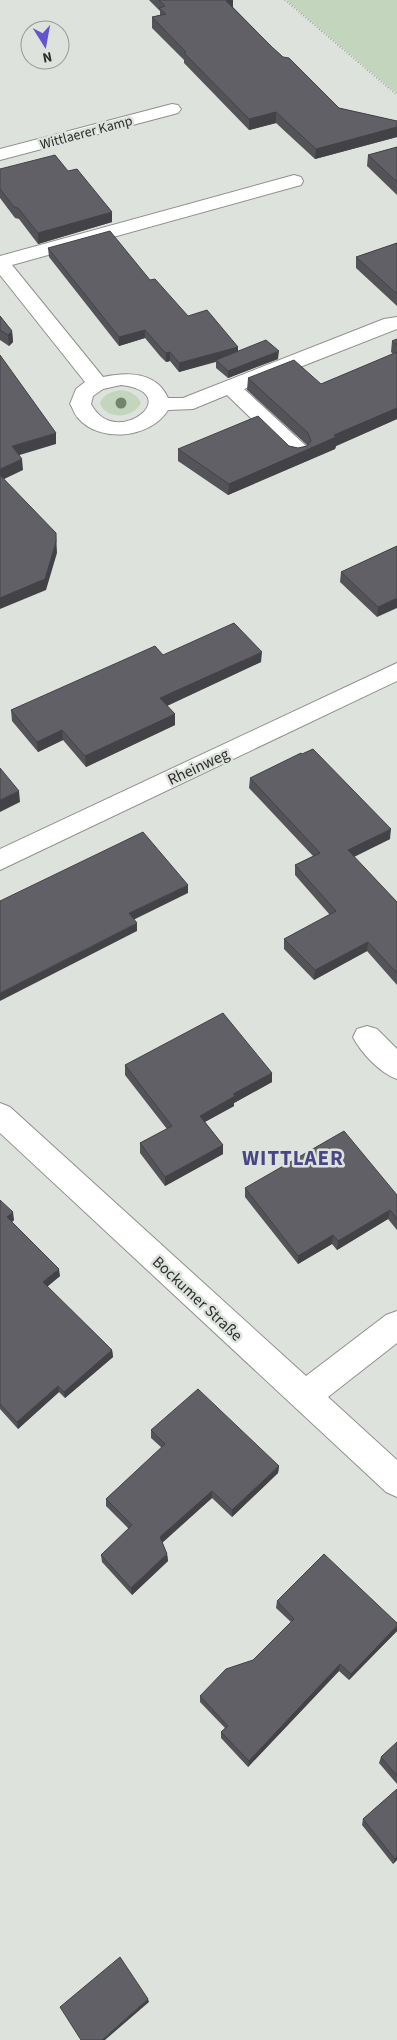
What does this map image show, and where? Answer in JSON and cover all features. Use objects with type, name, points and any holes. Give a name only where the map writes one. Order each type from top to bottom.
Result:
[{"type":"street","name":"Wittlaerer Kamp","points":[[0,155],[172,109]]},
{"type":"street","points":[[97,384],[0,262],[294,181]]},
{"type":"street","points":[[160,404],[186,404],[389,325]]},
{"type":"street","points":[[121,379],[145,384],[159,397],[160,404],[157,412],[150,419],[139,425],[119,428],[100,425],[89,420],[83,413],[80,405],[81,397],[87,389],[97,384],[121,379]]},
{"type":"street","points":[[231,388],[298,451]]},
{"type":"street","name":"Rheinweg","points":[[0,860],[397,671]]},
{"type":"street","points":[[368,1037],[397,1067]]},
{"type":"street","name":"Bockumer Straße","points":[[0,1115],[397,1481]]},
{"type":"street","points":[[305,1396],[397,1325]]},
{"type":"path","points":[[284,0],[397,95]]},
{"type":"green space","points":[[286,0],[397,0],[397,94],[396,93]]},
{"type":"green space","points":[[121,390],[138,397],[141,403],[137,408],[126,415],[114,415],[103,409],[100,403],[104,397],[114,391]]},
{"type":"building","points":[[159,0],[229,0],[226,1],[272,47],[283,57],[289,58],[339,108],[397,121],[397,127],[316,149],[276,112],[249,119],[184,53],[186,52],[152,17],[166,14],[159,8],[165,6]]},
{"type":"building","points":[[397,147],[397,182],[368,155]]},
{"type":"building","points":[[55,155],[68,171],[77,169],[112,212],[38,233],[0,189],[0,169]]},
{"type":"building","points":[[110,231],[150,280],[155,279],[188,316],[207,310],[238,347],[179,363],[170,352],[166,353],[145,330],[119,337],[48,248]]},
{"type":"building","points":[[397,243],[397,294],[356,257]]},
{"type":"building","points":[[0,316],[12,331],[8,335],[0,330]]},
{"type":"building","points":[[266,340],[279,351],[228,371],[216,360]]},
{"type":"building","points":[[397,352],[397,408],[334,435],[336,437],[229,484],[178,449],[258,416],[289,446],[298,448],[307,446],[311,441],[308,433],[248,378],[294,360],[321,384]]},
{"type":"building","points":[[0,355],[56,433],[12,446],[22,459],[0,469]]},
{"type":"building","points":[[0,475],[56,533],[56,542],[45,579],[0,598]]},
{"type":"building","points":[[397,546],[397,598],[378,607],[341,572]]},
{"type":"building","points":[[234,623],[262,652],[160,698],[175,714],[85,756],[62,730],[37,742],[11,710],[155,646],[163,655]]},
{"type":"building","points":[[313,749],[391,829],[348,850],[397,902],[397,973],[368,942],[315,970],[284,939],[336,911],[295,865],[320,853],[250,778]]},
{"type":"building","points":[[0,768],[19,791],[0,800]]},
{"type":"building","points":[[143,832],[188,885],[129,913],[137,923],[0,993],[0,901]]},
{"type":"building","points":[[223,1013],[272,1073],[233,1094],[235,1096],[200,1116],[223,1145],[165,1177],[140,1143],[172,1126],[125,1065]]},
{"type":"building","points":[[344,1131],[397,1195],[397,1219],[390,1210],[338,1241],[333,1235],[298,1256],[245,1188]]},
{"type":"building","points":[[0,1200],[13,1212],[7,1217],[59,1269],[43,1282],[112,1350],[64,1392],[58,1386],[17,1422],[0,1404]]},
{"type":"building","points":[[198,1389],[279,1466],[232,1510],[212,1491],[160,1537],[167,1554],[131,1588],[101,1555],[132,1525],[106,1499],[165,1444],[151,1430]]},
{"type":"building","points":[[324,1554],[397,1623],[397,1626],[351,1674],[340,1664],[249,1761],[221,1732],[228,1726],[200,1696],[226,1669],[253,1660],[294,1619],[277,1601]]},
{"type":"building","points":[[397,1742],[397,1776],[381,1757]]},
{"type":"building","points":[[397,1789],[397,1857],[395,1859],[363,1819]]},
{"type":"building","points":[[120,1957],[148,1999],[102,2040],[81,2040],[60,2007]]},
{"type":"district","name":"WITTLAER","points":[[293,1158]]}]
